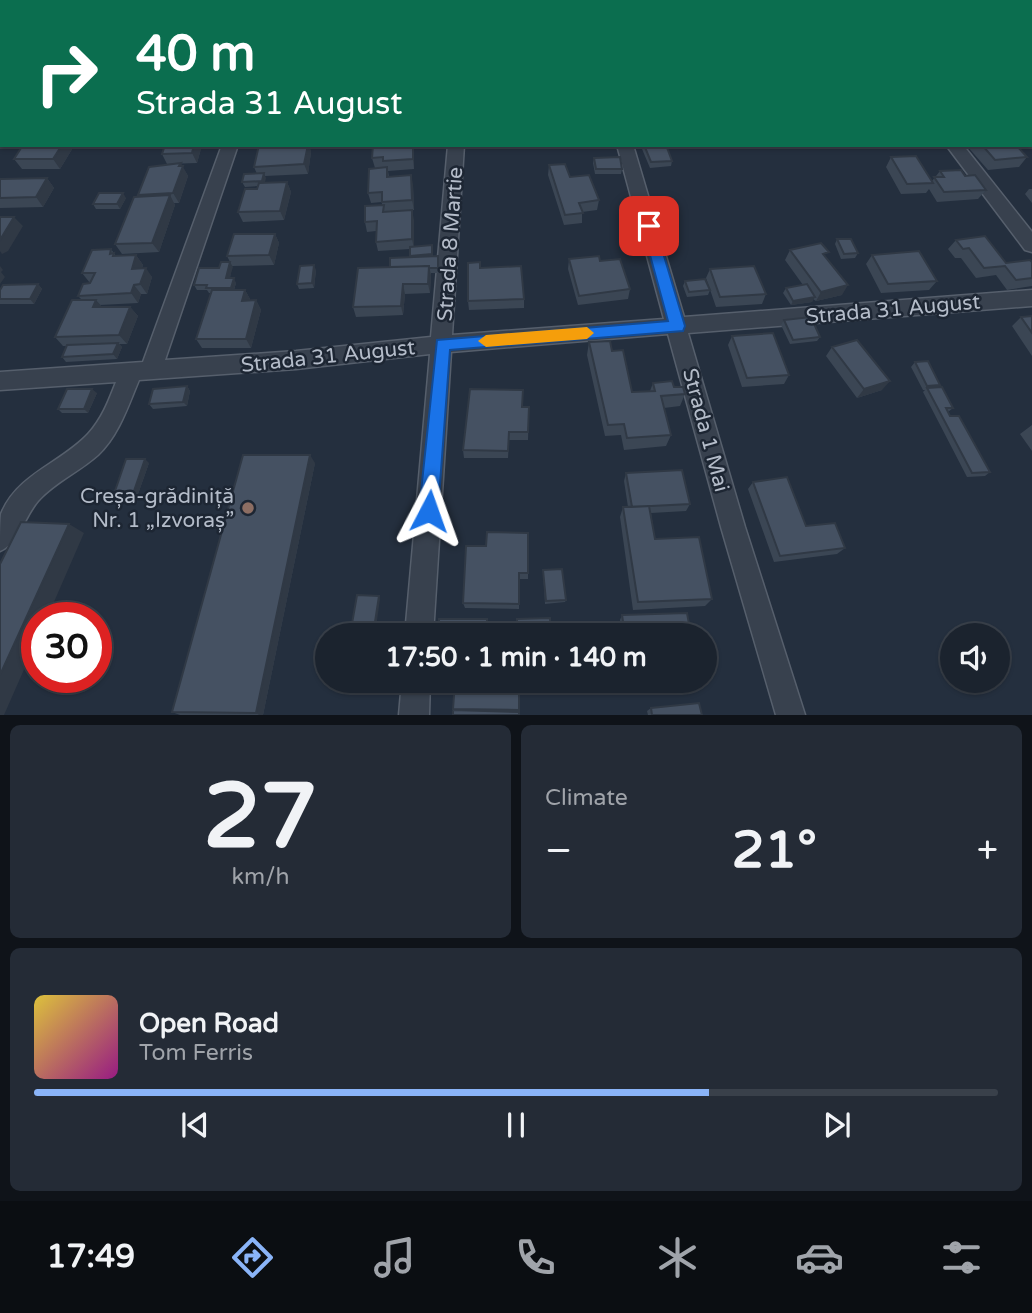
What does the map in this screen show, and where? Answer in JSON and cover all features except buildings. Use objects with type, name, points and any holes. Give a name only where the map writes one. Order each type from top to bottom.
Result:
[{"type":"street","points":[[0,539],[20,505],[37,486],[75,460],[96,440],[141,372],[229,147]]},
{"type":"street","name":"Strada 8 Martie","points":[[420,623],[456,147]]},
{"type":"street","name":"Strada 1 Mai","points":[[626,147],[733,527],[791,715]]},
{"type":"street","points":[[956,147],[1032,245]]},
{"type":"street","name":"Strada 31 August","points":[[0,381],[296,360],[443,344],[1032,298]]},
{"type":"street","points":[[414,715],[415,693]]},
{"type":"slow traffic","points":[[486,341],[587,333]]},
{"type":"place","name":"Creșa-grădiniță Nr. 1 „Izvoraș”","points":[[248,508]]},
{"type":"route","points":[[429,511],[443,344],[678,326],[649,226]]}]
